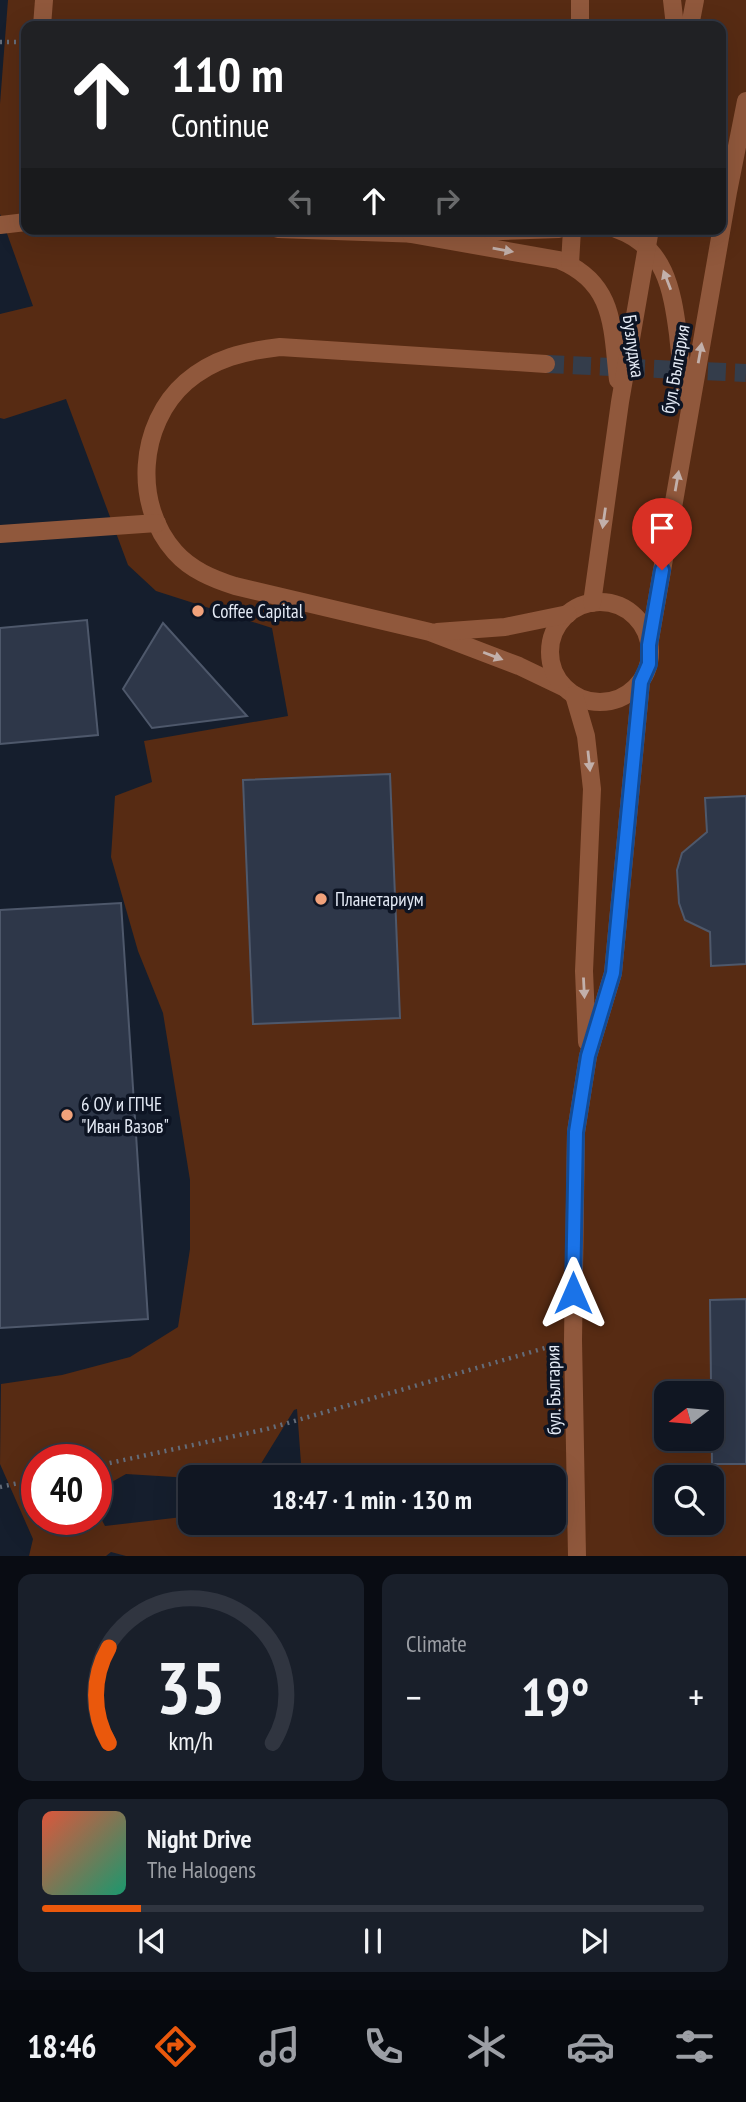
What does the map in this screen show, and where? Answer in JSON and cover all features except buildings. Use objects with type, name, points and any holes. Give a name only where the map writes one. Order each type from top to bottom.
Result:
[{"type":"street","points":[[42,21],[44,0]]},
{"type":"street","points":[[580,0],[580,21]]},
{"type":"street","points":[[672,0],[674,21]]},
{"type":"street","points":[[691,21],[695,0]]},
{"type":"street","name":"бул. България","points":[[726,203],[746,101]]},
{"type":"street","points":[[0,225],[21,223]]},
{"type":"street","name":"Бузлуджа","points":[[417,235],[559,260],[581,270],[598,289],[611,319],[620,402]]},
{"type":"street","points":[[570,264],[572,235]]},
{"type":"street","name":"бул. България","points":[[649,645],[720,235]]},
{"type":"street","points":[[648,237],[673,300],[688,420]]},
{"type":"street","points":[[592,603],[620,402],[648,237]]},
{"type":"street","points":[[546,364],[281,347],[239,353],[222,359],[184,383],[158,419],[150,439],[146,483],[150,504],[165,540],[191,566],[219,581],[429,632],[519,666],[570,691],[594,702],[615,700],[634,690],[649,664],[649,645],[641,624],[624,609],[615,604],[583,605],[568,614],[556,628],[551,647],[553,669],[570,691]]},
{"type":"street","points":[[0,534],[157,523]]},
{"type":"street","points":[[429,632],[505,627],[568,614]]},
{"type":"street","name":"бул. България","points":[[577,1556],[573,1340],[576,1132],[588,1056],[613,973],[641,682]]},
{"type":"street","name":"бул. България","points":[[570,691],[586,736],[592,789],[584,971],[588,1056]]},
{"type":"path","points":[[0,42],[21,43]]},
{"type":"path","points":[[112,1463],[267,1429],[573,1340]]},
{"type":"path","points":[[0,1487],[21,1482]]},
{"type":"shaded area","points":[[8,0],[746,0],[746,1556],[126,1556],[111,1552],[106,1556],[29,1556],[33,1539],[31,1535],[112,1535],[112,1525],[178,1518],[178,1535],[566,1535],[566,1465],[301,1465],[297,1409],[260,1465],[178,1465],[178,1477],[126,1474],[112,1482],[112,1444],[21,1444],[21,1512],[0,1464],[1,1384],[62,1375],[130,1357],[178,1327],[190,1249],[190,1180],[163,1013],[138,951],[111,857],[115,796],[152,782],[144,741],[288,716],[272,628],[156,591],[128,565],[66,399],[0,418],[0,314],[33,306],[0,214],[0,104]]},
{"type":"tunnel","points":[[546,364],[746,373]]},
{"type":"place","name":"Coffee Capital","points":[[198,611]]},
{"type":"place","name":"Планетариум","points":[[321,899]]},
{"type":"place","name":"6 ОУ и ГПЧЕ \"Иван Вазов\"","points":[[67,1115]]},
{"type":"route","points":[[573,1293],[576,1132],[588,1056],[613,973],[641,682],[649,664],[649,645],[662,570]]}]
